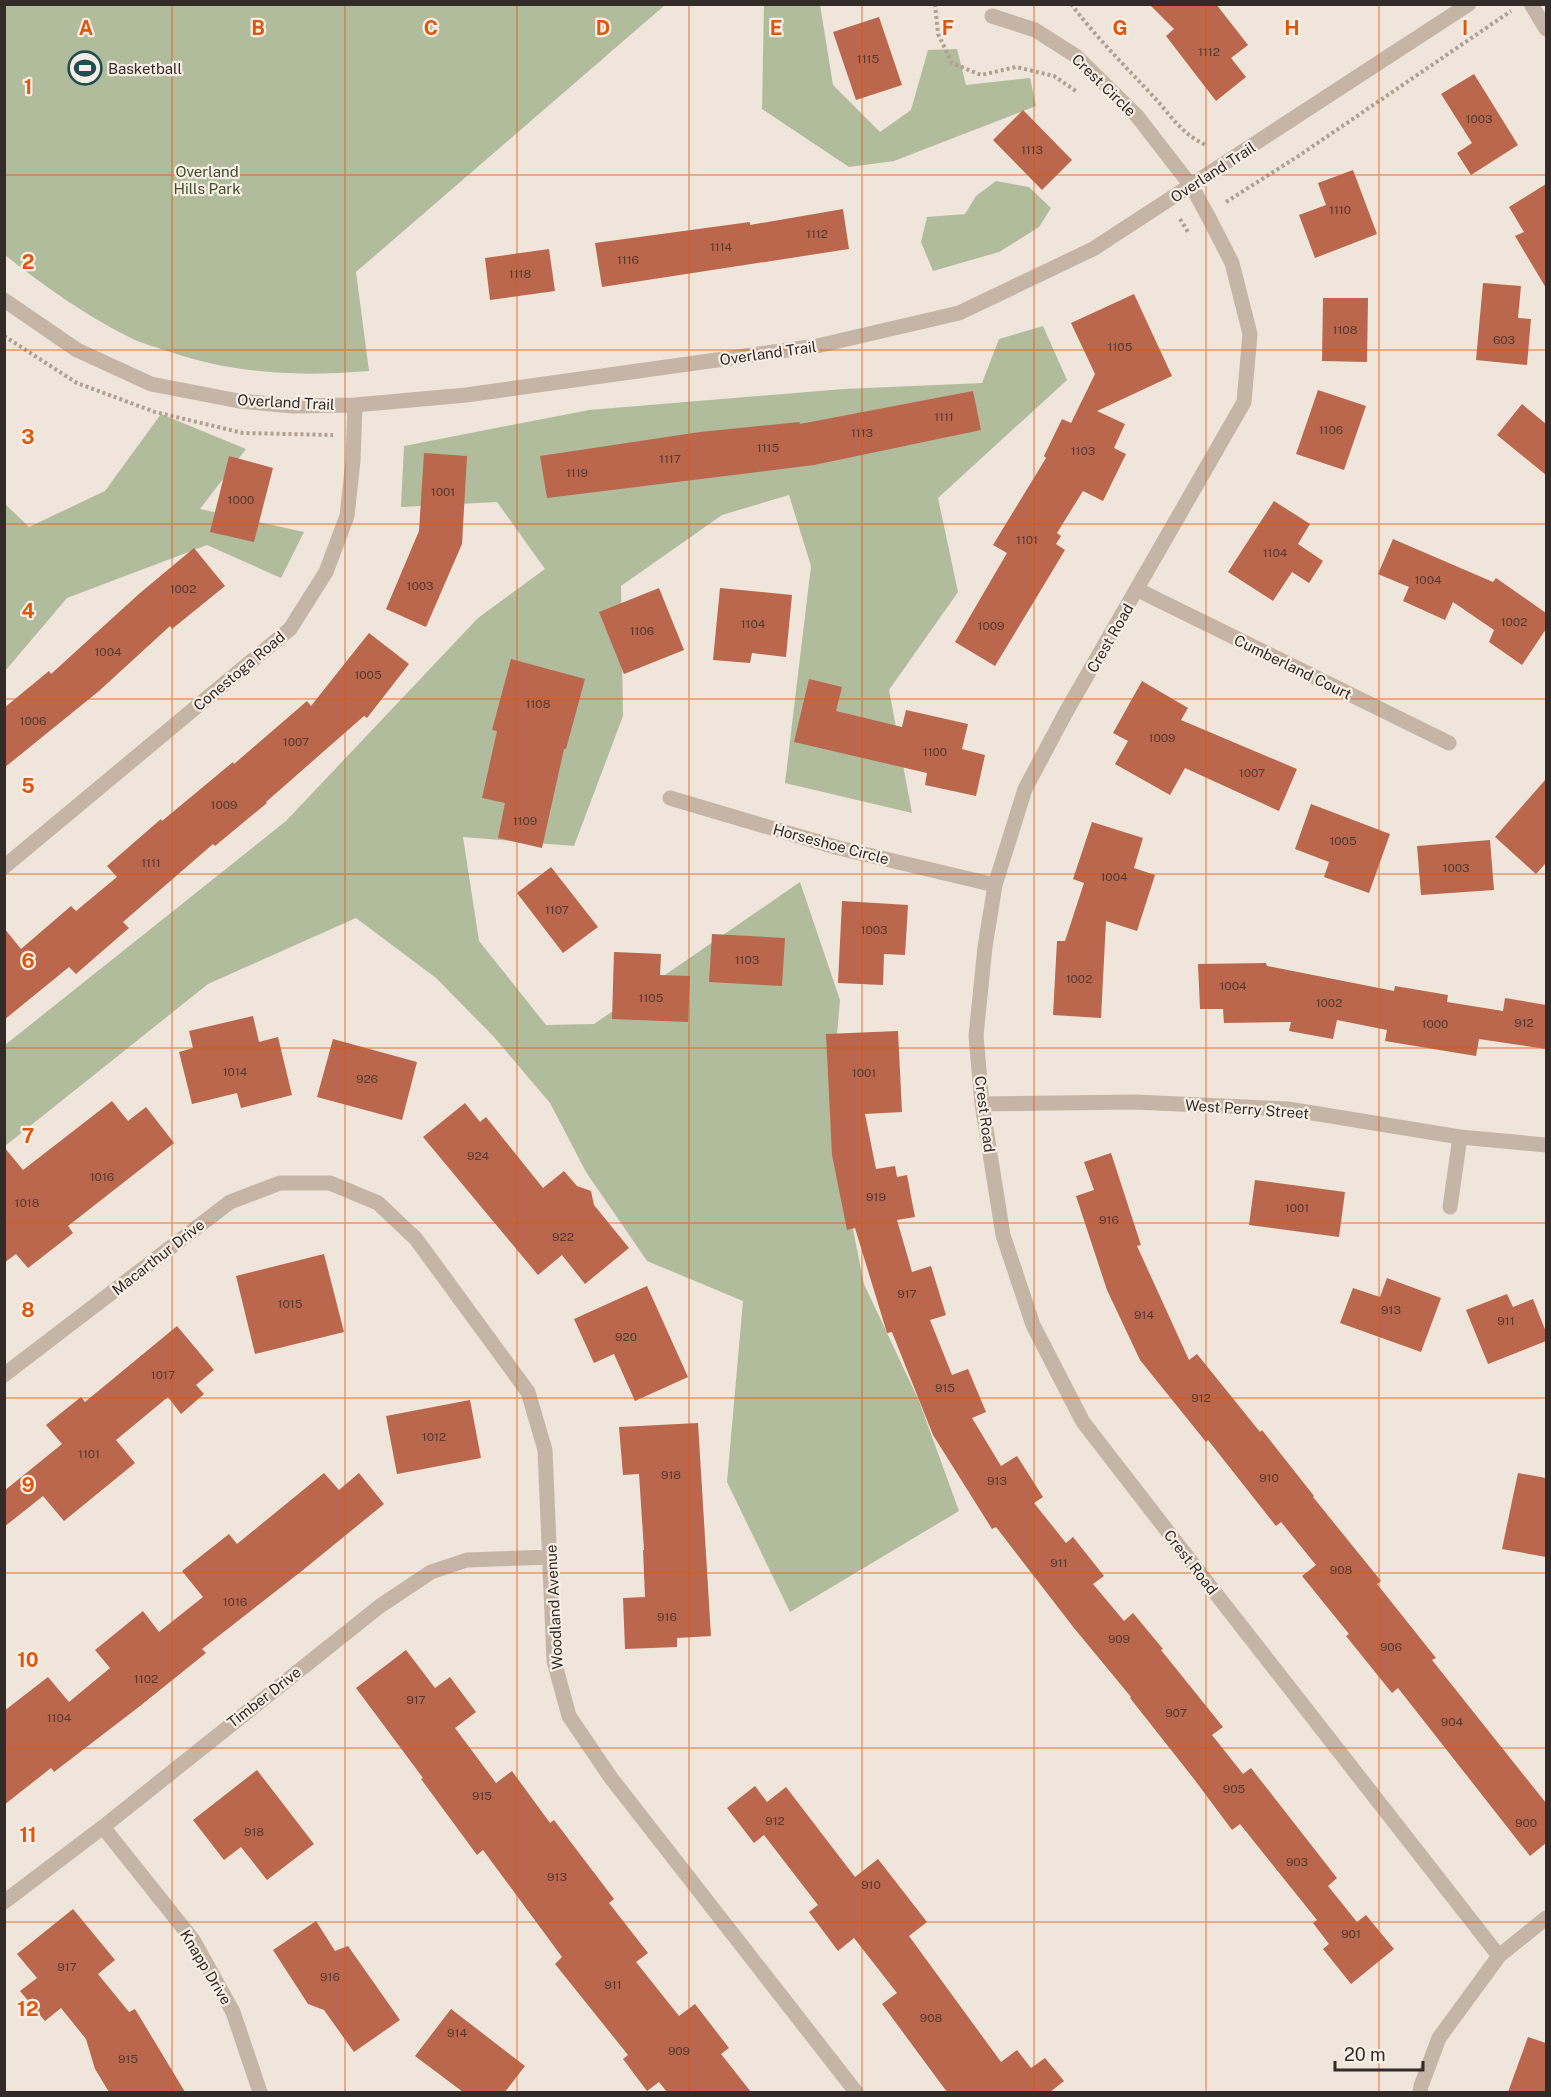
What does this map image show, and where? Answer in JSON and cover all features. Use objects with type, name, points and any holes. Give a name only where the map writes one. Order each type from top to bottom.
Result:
[{"type":"street","name":"Overland Trail","points":[[4,300],[77,350],[152,384],[239,401],[293,406],[355,405],[466,395],[817,346],[959,313],[1093,249],[1192,187],[1469,4]]},
{"type":"street","points":[[1531,4],[1546,29]]},
{"type":"street","name":"Crest Circle","points":[[992,16],[1035,30],[1077,56],[1137,116],[1192,187]]},
{"type":"street","name":"Crest Road","points":[[1192,187],[1232,263],[1250,334],[1244,402],[1066,712],[1025,789],[994,885],[976,1036],[982,1104],[1003,1235],[1033,1325],[1083,1422],[1499,1956]]},
{"type":"street","name":"Conestoga Road","points":[[4,867],[290,629],[326,572],[347,516],[353,461],[355,405]]},
{"type":"street","name":"Cumberland Court","points":[[1137,590],[1449,743]]},
{"type":"street","name":"Horseshoe Circle","points":[[670,798],[839,848],[994,885]]},
{"type":"street","name":"West Perry Street","points":[[982,1104],[1135,1102],[1288,1109],[1460,1137],[1546,1145]]},
{"type":"street","points":[[1450,1207],[1460,1137]]},
{"type":"street","name":"Macarthur Drive","points":[[4,1375],[230,1202],[280,1182],[330,1183]]},
{"type":"street","name":"Woodland Avenue","points":[[330,1183],[378,1203],[416,1239],[528,1392],[545,1450],[554,1661],[569,1716],[611,1778],[856,2092]]},
{"type":"street","name":"Timber Drive","points":[[4,1902],[103,1827],[380,1606],[430,1572],[467,1560],[551,1557]]},
{"type":"street","name":"Knapp Drive","points":[[103,1827],[193,1940],[233,2012],[261,2092]]},
{"type":"street","points":[[1420,2092],[1439,2038],[1499,1956],[1546,1918]]},
{"type":"path","points":[[935,4],[938,34],[952,63],[981,75],[1016,67],[1054,76],[1084,95]]},
{"type":"path","points":[[1071,4],[1089,28],[1180,129],[1192,139],[1206,145]]},
{"type":"path","points":[[1188,232],[1209,218],[1231,198],[1300,155],[1515,8]]},
{"type":"green space","points":[[764,4],[820,5],[833,85],[880,132],[911,110],[928,50],[957,49],[966,85],[1030,78],[1036,106],[894,161],[849,167],[762,109]]},
{"type":"green space","name":"Overland Hills Park","points":[[4,5],[665,5],[356,272],[369,371],[315,374],[239,369],[187,357],[139,342],[79,309],[5,255]]},
{"type":"green space","points":[[996,181],[1029,187],[1051,208],[1039,227],[999,252],[933,271],[921,242],[927,217],[965,214],[976,196]]},
{"type":"green space","points":[[1043,326],[1067,380],[938,498],[958,592],[889,690],[912,813],[785,783],[811,566],[789,495],[722,515],[621,586],[623,716],[574,846],[463,837],[479,941],[546,1025],[594,1024],[800,882],[840,1000],[830,1116],[864,1284],[919,1401],[959,1511],[790,1612],[727,1482],[743,1301],[647,1261],[586,1172],[550,1103],[494,1037],[436,978],[356,918],[208,984],[5,1146],[5,1045],[286,821],[478,618],[545,569],[497,502],[401,507],[404,446],[589,410],[844,389],[982,383],[999,339]]},
{"type":"green space","points":[[161,414],[246,449],[200,509],[304,532],[281,578],[207,545],[67,598],[5,671],[5,504],[29,527],[105,491]]},
{"type":"building","points":[[1149,4],[1216,4],[1248,45],[1231,58],[1246,77],[1216,101],[1166,36],[1174,29]]},
{"type":"building","points":[[879,17],[902,85],[856,100],[833,32]]},
{"type":"building","points":[[1474,74],[1518,145],[1471,175],[1457,153],[1472,143],[1441,94]]},
{"type":"building","points":[[1023,110],[1072,160],[1042,190],[993,140]]},
{"type":"building","points":[[1353,170],[1377,234],[1315,258],[1299,215],[1326,205],[1318,183]]},
{"type":"building","points":[[1546,184],[1546,288],[1515,236],[1524,232],[1509,207]]},
{"type":"building","points":[[843,209],[849,249],[602,287],[595,243],[750,222],[750,225]]},
{"type":"building","points":[[549,249],[555,291],[490,300],[485,258]]},
{"type":"building","points":[[1483,283],[1521,286],[1518,318],[1531,319],[1527,365],[1476,360]]},
{"type":"building","points":[[1134,294],[1172,376],[1097,411],[1125,424],[1114,448],[1126,454],[1103,501],[1083,491],[1057,533],[1061,536],[1056,544],[1065,550],[995,666],[955,642],[1007,553],[993,545],[1046,458],[1044,456],[1062,419],[1071,423],[1095,374],[1071,323]]},
{"type":"building","points":[[1323,298],[1368,298],[1367,362],[1322,361]]},
{"type":"building","points":[[1318,390],[1366,406],[1344,470],[1296,454]]},
{"type":"building","points":[[973,391],[981,430],[814,465],[547,498],[540,456],[700,432],[799,422],[800,424]]},
{"type":"building","points":[[1522,404],[1546,424],[1546,475],[1497,435]]},
{"type":"building","points":[[424,453],[467,456],[462,544],[426,627],[386,609],[419,531]]},
{"type":"building","points":[[229,456],[273,468],[254,542],[210,532]]},
{"type":"building","points":[[1274,501],[1310,524],[1298,544],[1323,561],[1309,583],[1292,572],[1273,601],[1228,572]]},
{"type":"building","points":[[1393,539],[1493,582],[1496,578],[1546,613],[1546,629],[1522,665],[1489,642],[1494,630],[1453,602],[1445,620],[1403,601],[1409,587],[1378,574]]},
{"type":"building","points":[[194,548],[225,586],[172,629],[170,626],[99,691],[4,768],[4,708],[49,671],[51,674],[140,593]]},
{"type":"building","points":[[659,588],[684,650],[624,674],[599,612]]},
{"type":"building","points":[[720,588],[792,595],[786,657],[752,653],[750,663],[713,660]]},
{"type":"building","points":[[369,633],[409,664],[367,718],[364,716],[267,803],[215,846],[213,844],[123,922],[129,928],[76,974],[69,967],[4,1020],[4,928],[21,949],[71,906],[76,911],[117,877],[107,866],[161,819],[162,821],[233,762],[234,764],[307,701],[311,706]]},
{"type":"building","points":[[511,659],[585,679],[566,749],[564,749],[542,848],[498,838],[505,803],[482,798],[497,731],[492,730]]},
{"type":"building","points":[[809,679],[842,687],[836,711],[902,727],[906,710],[968,724],[962,749],[985,755],[976,796],[925,785],[927,773],[794,742]]},
{"type":"building","points":[[1142,681],[1188,708],[1181,720],[1297,769],[1279,811],[1185,768],[1170,795],[1115,764],[1128,741],[1113,733]]},
{"type":"building","points":[[1546,779],[1546,863],[1536,874],[1495,837]]},
{"type":"building","points":[[1311,804],[1390,834],[1369,893],[1324,877],[1329,862],[1295,849]]},
{"type":"building","points":[[1092,822],[1143,838],[1134,868],[1155,875],[1137,931],[1106,921],[1101,1018],[1053,1015],[1057,941],[1065,941],[1084,883],[1073,879]]},
{"type":"building","points":[[1490,840],[1494,890],[1421,895],[1417,846]]},
{"type":"building","points":[[551,867],[598,927],[563,953],[517,893]]},
{"type":"building","points":[[842,901],[908,905],[905,955],[884,954],[883,985],[838,983]]},
{"type":"building","points":[[712,934],[785,938],[782,986],[709,982]]},
{"type":"building","points":[[614,952],[661,954],[660,975],[690,976],[688,1022],[612,1019]]},
{"type":"building","points":[[1266,963],[1267,966],[1394,991],[1395,986],[1448,995],[1447,1002],[1503,1011],[1505,998],[1546,1005],[1546,1049],[1479,1039],[1476,1056],[1385,1041],[1387,1030],[1337,1020],[1333,1039],[1289,1031],[1291,1022],[1224,1023],[1223,1009],[1200,1009],[1198,964]]},
{"type":"building","points":[[253,1016],[259,1042],[278,1037],[292,1095],[241,1108],[237,1093],[192,1104],[179,1052],[193,1048],[189,1031]]},
{"type":"building","points":[[898,1031],[902,1112],[865,1114],[876,1169],[895,1166],[897,1177],[907,1175],[915,1217],[897,1220],[912,1272],[931,1266],[946,1315],[930,1320],[952,1375],[968,1369],[986,1412],[972,1418],[1001,1466],[1017,1456],[1043,1497],[1034,1503],[1066,1543],[1073,1537],[1104,1576],[1093,1584],[1124,1621],[1133,1613],[1223,1727],[1212,1735],[1243,1774],[1251,1768],[1337,1878],[1328,1886],[1357,1922],[1366,1915],[1394,1949],[1351,1984],[1323,1949],[1329,1944],[1313,1923],[1317,1920],[1240,1824],[1232,1830],[1131,1697],[996,1527],[992,1529],[933,1435],[892,1332],[887,1333],[855,1228],[847,1230],[832,1155],[826,1034]]},
{"type":"building","points":[[333,1039],[417,1062],[402,1120],[317,1097]]},
{"type":"building","points":[[112,1101],[128,1121],[146,1107],[174,1143],[68,1226],[73,1233],[28,1268],[16,1254],[4,1263],[4,1147],[23,1170]]},
{"type":"building","points":[[465,1103],[480,1122],[486,1117],[543,1188],[564,1171],[577,1186],[591,1191],[594,1205],[629,1248],[585,1284],[562,1255],[538,1275],[423,1137]]},
{"type":"building","points":[[1111,1153],[1141,1245],[1137,1246],[1189,1360],[1197,1354],[1260,1432],[1262,1430],[1381,1581],[1377,1584],[1436,1658],[1432,1660],[1546,1803],[1546,1843],[1530,1856],[1398,1688],[1392,1693],[1346,1636],[1349,1634],[1302,1576],[1316,1565],[1281,1522],[1276,1526],[1208,1440],[1206,1442],[1140,1360],[1107,1290],[1076,1196],[1094,1190],[1084,1162]]},
{"type":"building","points":[[1255,1180],[1345,1192],[1339,1237],[1249,1225]]},
{"type":"building","points":[[324,1254],[344,1332],[255,1354],[236,1276]]},
{"type":"building","points":[[1387,1278],[1441,1298],[1421,1352],[1340,1323],[1353,1288],[1380,1297]]},
{"type":"building","points":[[647,1286],[688,1377],[635,1401],[614,1354],[594,1363],[574,1319]]},
{"type":"building","points":[[1507,1294],[1513,1307],[1533,1299],[1546,1332],[1546,1341],[1488,1364],[1466,1310]]},
{"type":"building","points":[[177,1326],[214,1370],[196,1385],[204,1394],[181,1414],[168,1397],[116,1440],[135,1463],[64,1521],[43,1496],[4,1527],[4,1491],[62,1444],[46,1425],[81,1397],[85,1402]]},
{"type":"building","points":[[470,1400],[481,1458],[397,1474],[386,1416]]},
{"type":"building","points":[[698,1423],[711,1636],[677,1638],[677,1647],[625,1649],[623,1598],[645,1597],[644,1550],[639,1474],[623,1475],[619,1427]]},
{"type":"building","points":[[324,1473],[339,1490],[359,1473],[384,1504],[202,1649],[206,1653],[140,1706],[54,1772],[51,1768],[4,1805],[4,1711],[48,1677],[69,1702],[110,1668],[95,1650],[143,1611],[159,1632],[203,1597],[182,1571],[229,1534],[237,1544]]},
{"type":"building","points":[[1518,1473],[1546,1478],[1546,1557],[1502,1549]]},
{"type":"building","points":[[406,1650],[435,1688],[450,1677],[476,1712],[455,1728],[496,1783],[512,1771],[550,1823],[554,1820],[614,1899],[609,1903],[648,1953],[636,1962],[679,2016],[695,2004],[729,2048],[721,2054],[751,2092],[667,2092],[659,2082],[647,2091],[623,2059],[628,2055],[555,1964],[562,1957],[483,1850],[477,1855],[356,1688]]},
{"type":"building","points":[[257,1770],[314,1844],[267,1880],[241,1847],[224,1860],[193,1820]]},
{"type":"building","points":[[755,1786],[767,1802],[786,1787],[855,1877],[878,1859],[927,1922],[909,1936],[1001,2062],[1017,2050],[1031,2068],[1045,2058],[1064,2081],[1050,2092],[947,2092],[882,2004],[897,1993],[854,1938],[838,1951],[809,1912],[818,1905],[764,1835],[754,1843],[727,1808]]},
{"type":"building","points":[[73,1909],[115,1960],[98,1974],[129,2012],[135,2009],[185,2092],[109,2092],[95,2069],[86,2039],[61,2008],[45,2021],[20,1991],[37,1978],[17,1954]]},
{"type":"building","points":[[316,1921],[335,1951],[348,1946],[400,2020],[354,2052],[324,2010],[308,2004],[273,1950]]},
{"type":"building","points":[[451,2009],[525,2066],[505,2092],[463,2092],[415,2056]]},
{"type":"building","points":[[1528,2037],[1546,2043],[1546,2092],[1508,2092]]},
{"type":"place","name":"Basketball","points":[[85,68]]}]
